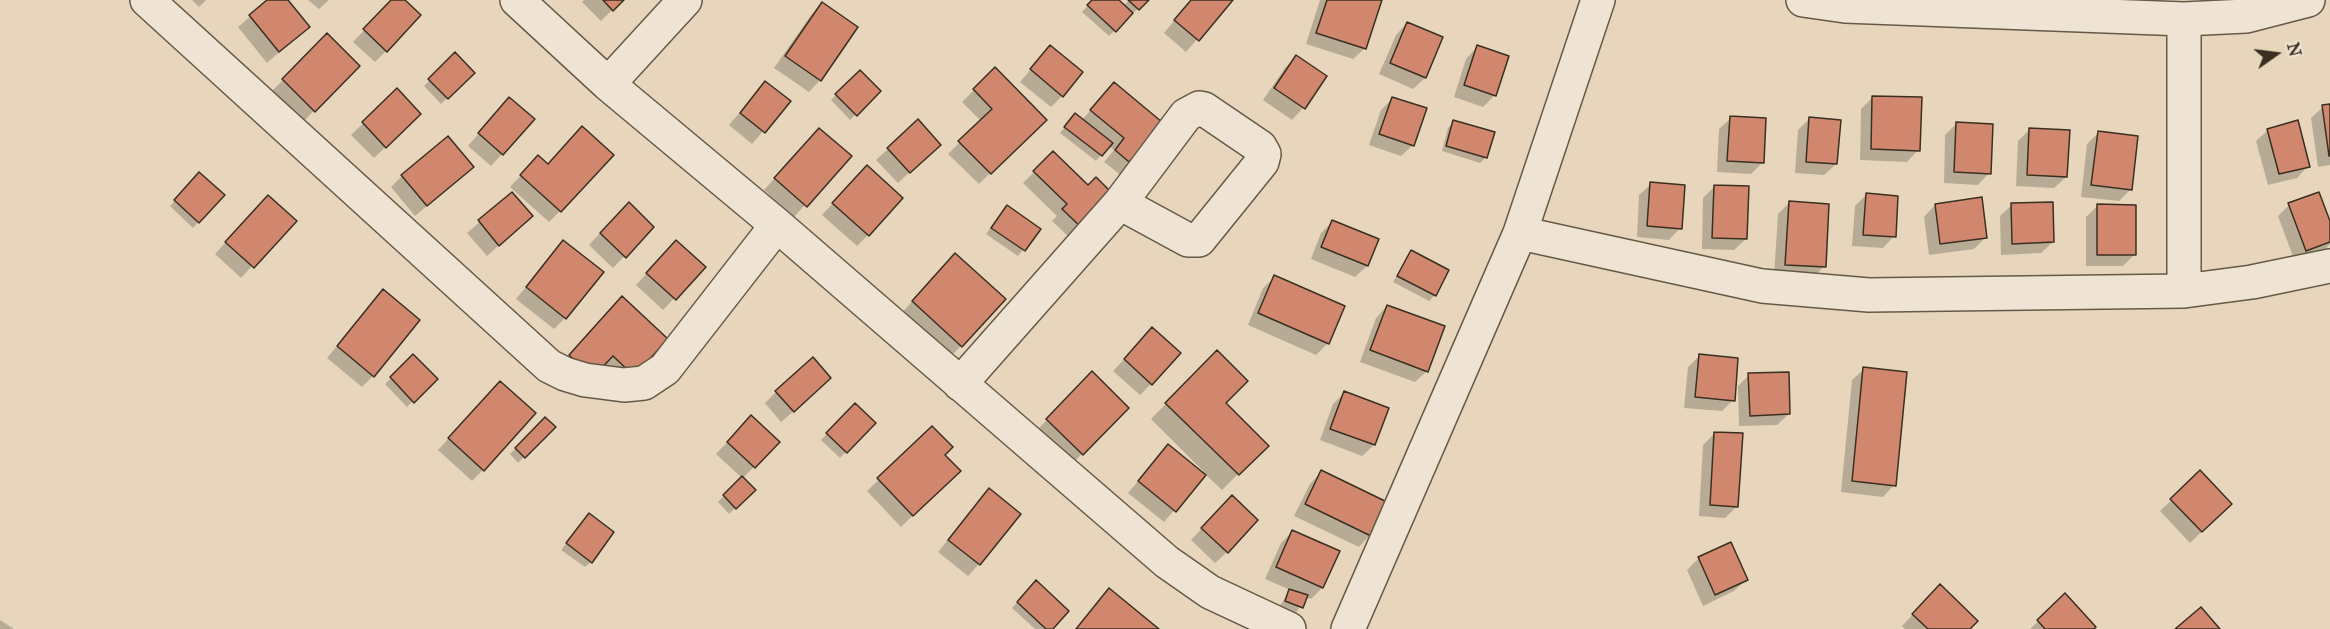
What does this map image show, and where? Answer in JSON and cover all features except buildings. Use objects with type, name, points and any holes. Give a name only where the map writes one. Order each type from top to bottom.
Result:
[{"type":"street","points":[[147,0],[549,366],[564,374],[585,380],[624,385],[644,383],[665,369],[777,225]]},
{"type":"street","points":[[517,0],[608,84],[777,225],[1192,582],[1288,629]]},
{"type":"street","points":[[608,84],[685,0]]},
{"type":"street","points":[[1348,629],[1520,233],[1598,0]]},
{"type":"street","points":[[1803,0],[1845,6],[2184,19],[2246,16],[2308,0]]},
{"type":"street","points":[[2184,19],[2184,291]]},
{"type":"street","points":[[960,384],[1120,203]]},
{"type":"street","points":[[1520,233],[1762,286],[1869,295],[2184,291],[2252,282],[2330,266]]}]
